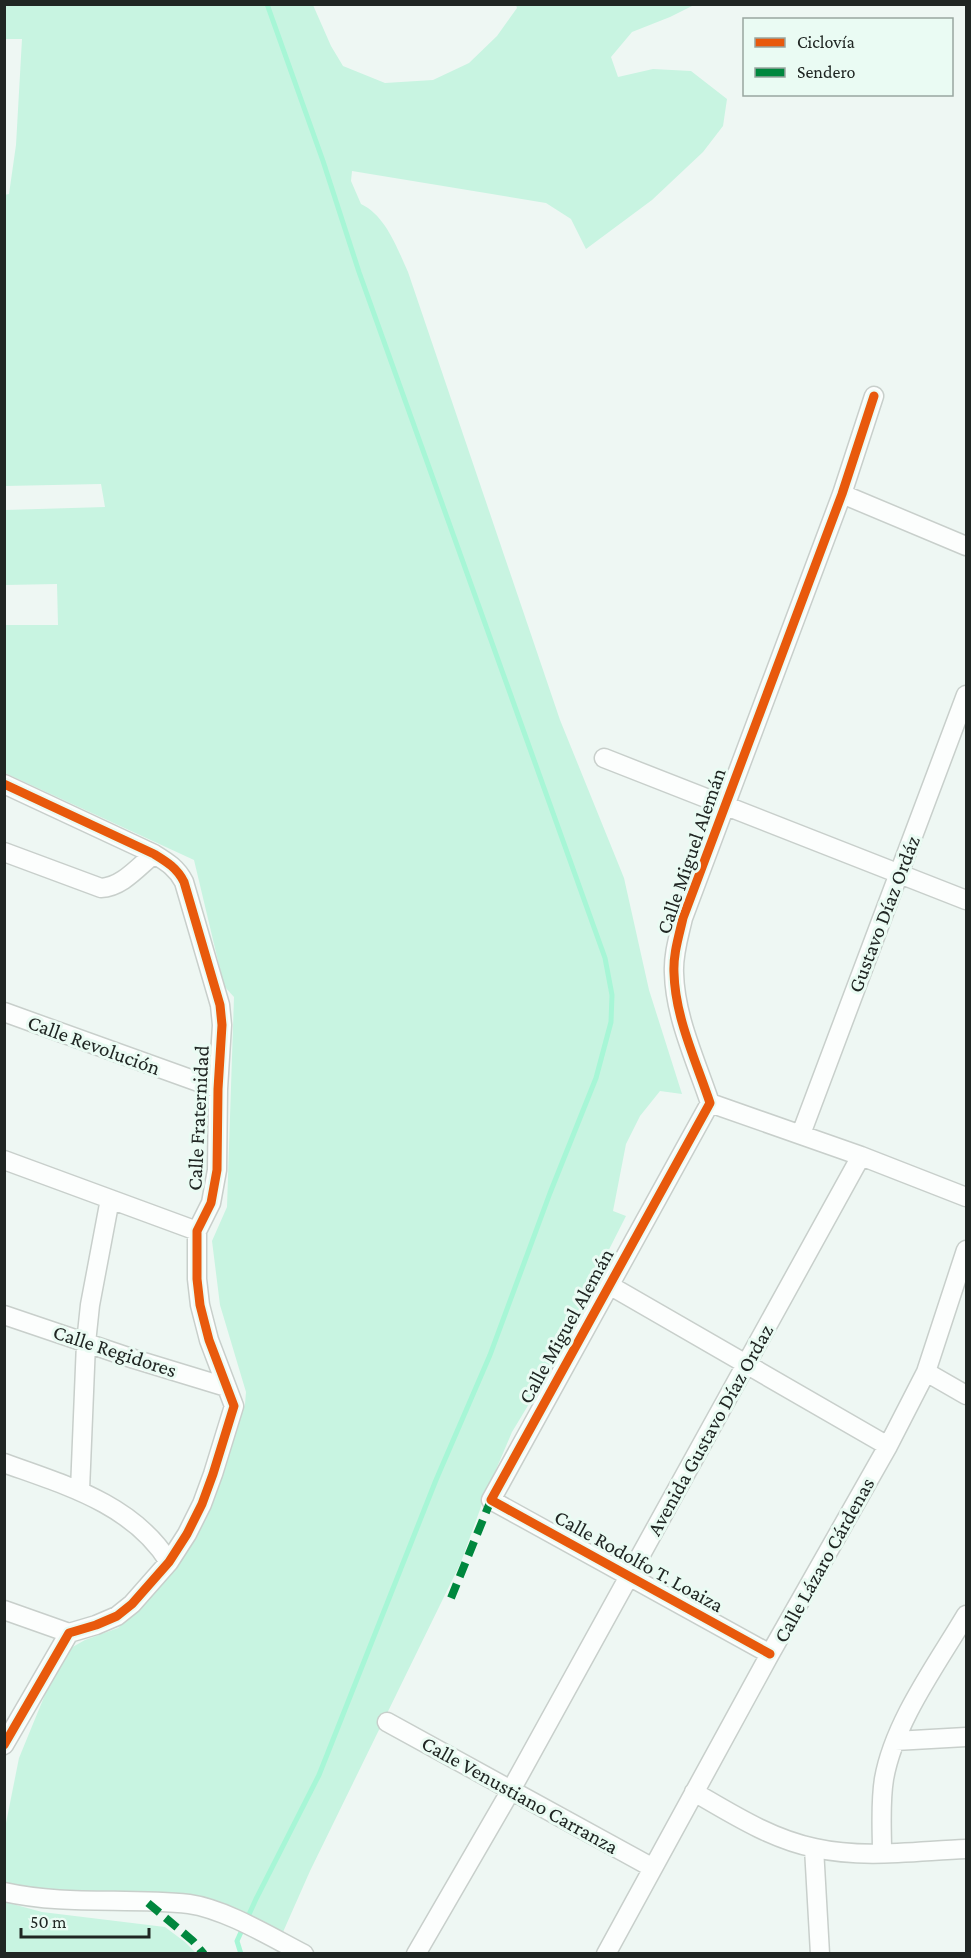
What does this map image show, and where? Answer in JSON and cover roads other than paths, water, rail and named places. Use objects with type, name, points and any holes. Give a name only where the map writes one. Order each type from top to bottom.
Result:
[{"type":"street","name":"Calle Miguel Alemán","points":[[491,1500],[710,1102],[678,1008],[674,972],[676,947],[684,918],[725,806],[842,494],[874,396]]},
{"type":"street","points":[[842,494],[966,546]]},
{"type":"street","name":"Gustavo Díaz Ordáz","points":[[801,1134],[966,695]]},
{"type":"street","points":[[604,758],[966,900]]},
{"type":"street","name":"Calle Fraternidad","points":[[4,784],[171,864],[184,882],[220,1005],[222,1025],[215,1187],[211,1203],[197,1232],[196,1279],[209,1340],[234,1406],[221,1453],[202,1504],[169,1562],[132,1604],[117,1616],[69,1633]]},
{"type":"street","points":[[4,852],[101,888],[110,888],[118,883],[154,854]]},
{"type":"street","name":"Calle Revolución","points":[[4,1012],[218,1089]]},
{"type":"street","points":[[710,1102],[861,1156],[966,1197]]},
{"type":"street","name":"Avenida Gustavo Díaz Ordaz","points":[[416,1953],[511,1790],[861,1156]]},
{"type":"street","points":[[4,1160],[197,1232]]},
{"type":"street","points":[[80,1490],[86,1343],[110,1199]]},
{"type":"street","name":"Calle Lázaro Cárdenas","points":[[606,1953],[770,1654],[888,1446],[926,1372],[966,1250]]},
{"type":"street","points":[[609,1285],[888,1446]]},
{"type":"street","name":"Calle Regidores","points":[[4,1315],[226,1387]]},
{"type":"street","points":[[926,1372],[966,1395]]},
{"type":"street","points":[[4,1463],[80,1490],[129,1518],[149,1534],[169,1562]]},
{"type":"street","name":"Calle Rodolfo T. Loaiza","points":[[491,1500],[770,1654]]},
{"type":"street","points":[[4,1610],[69,1633],[4,1745]]},
{"type":"street","points":[[882,1853],[884,1778],[896,1741],[920,1691],[966,1615]]},
{"type":"street","name":"Calle Venustiano Carranza","points":[[387,1722],[653,1868]]},
{"type":"street","points":[[896,1741],[966,1737]]},
{"type":"street","points":[[694,1792],[754,1826],[814,1848],[847,1853],[966,1849]]},
{"type":"street","points":[[814,1848],[820,1953]]},
{"type":"street","points":[[4,1892],[69,1901],[191,1905],[228,1917],[304,1953]]},
{"type":"waterway","points":[[241,1954],[237,1941],[319,1775],[436,1480],[490,1355],[550,1193],[596,1078],[611,1022],[612,995],[605,958],[359,272],[323,161],[267,4]]}]
